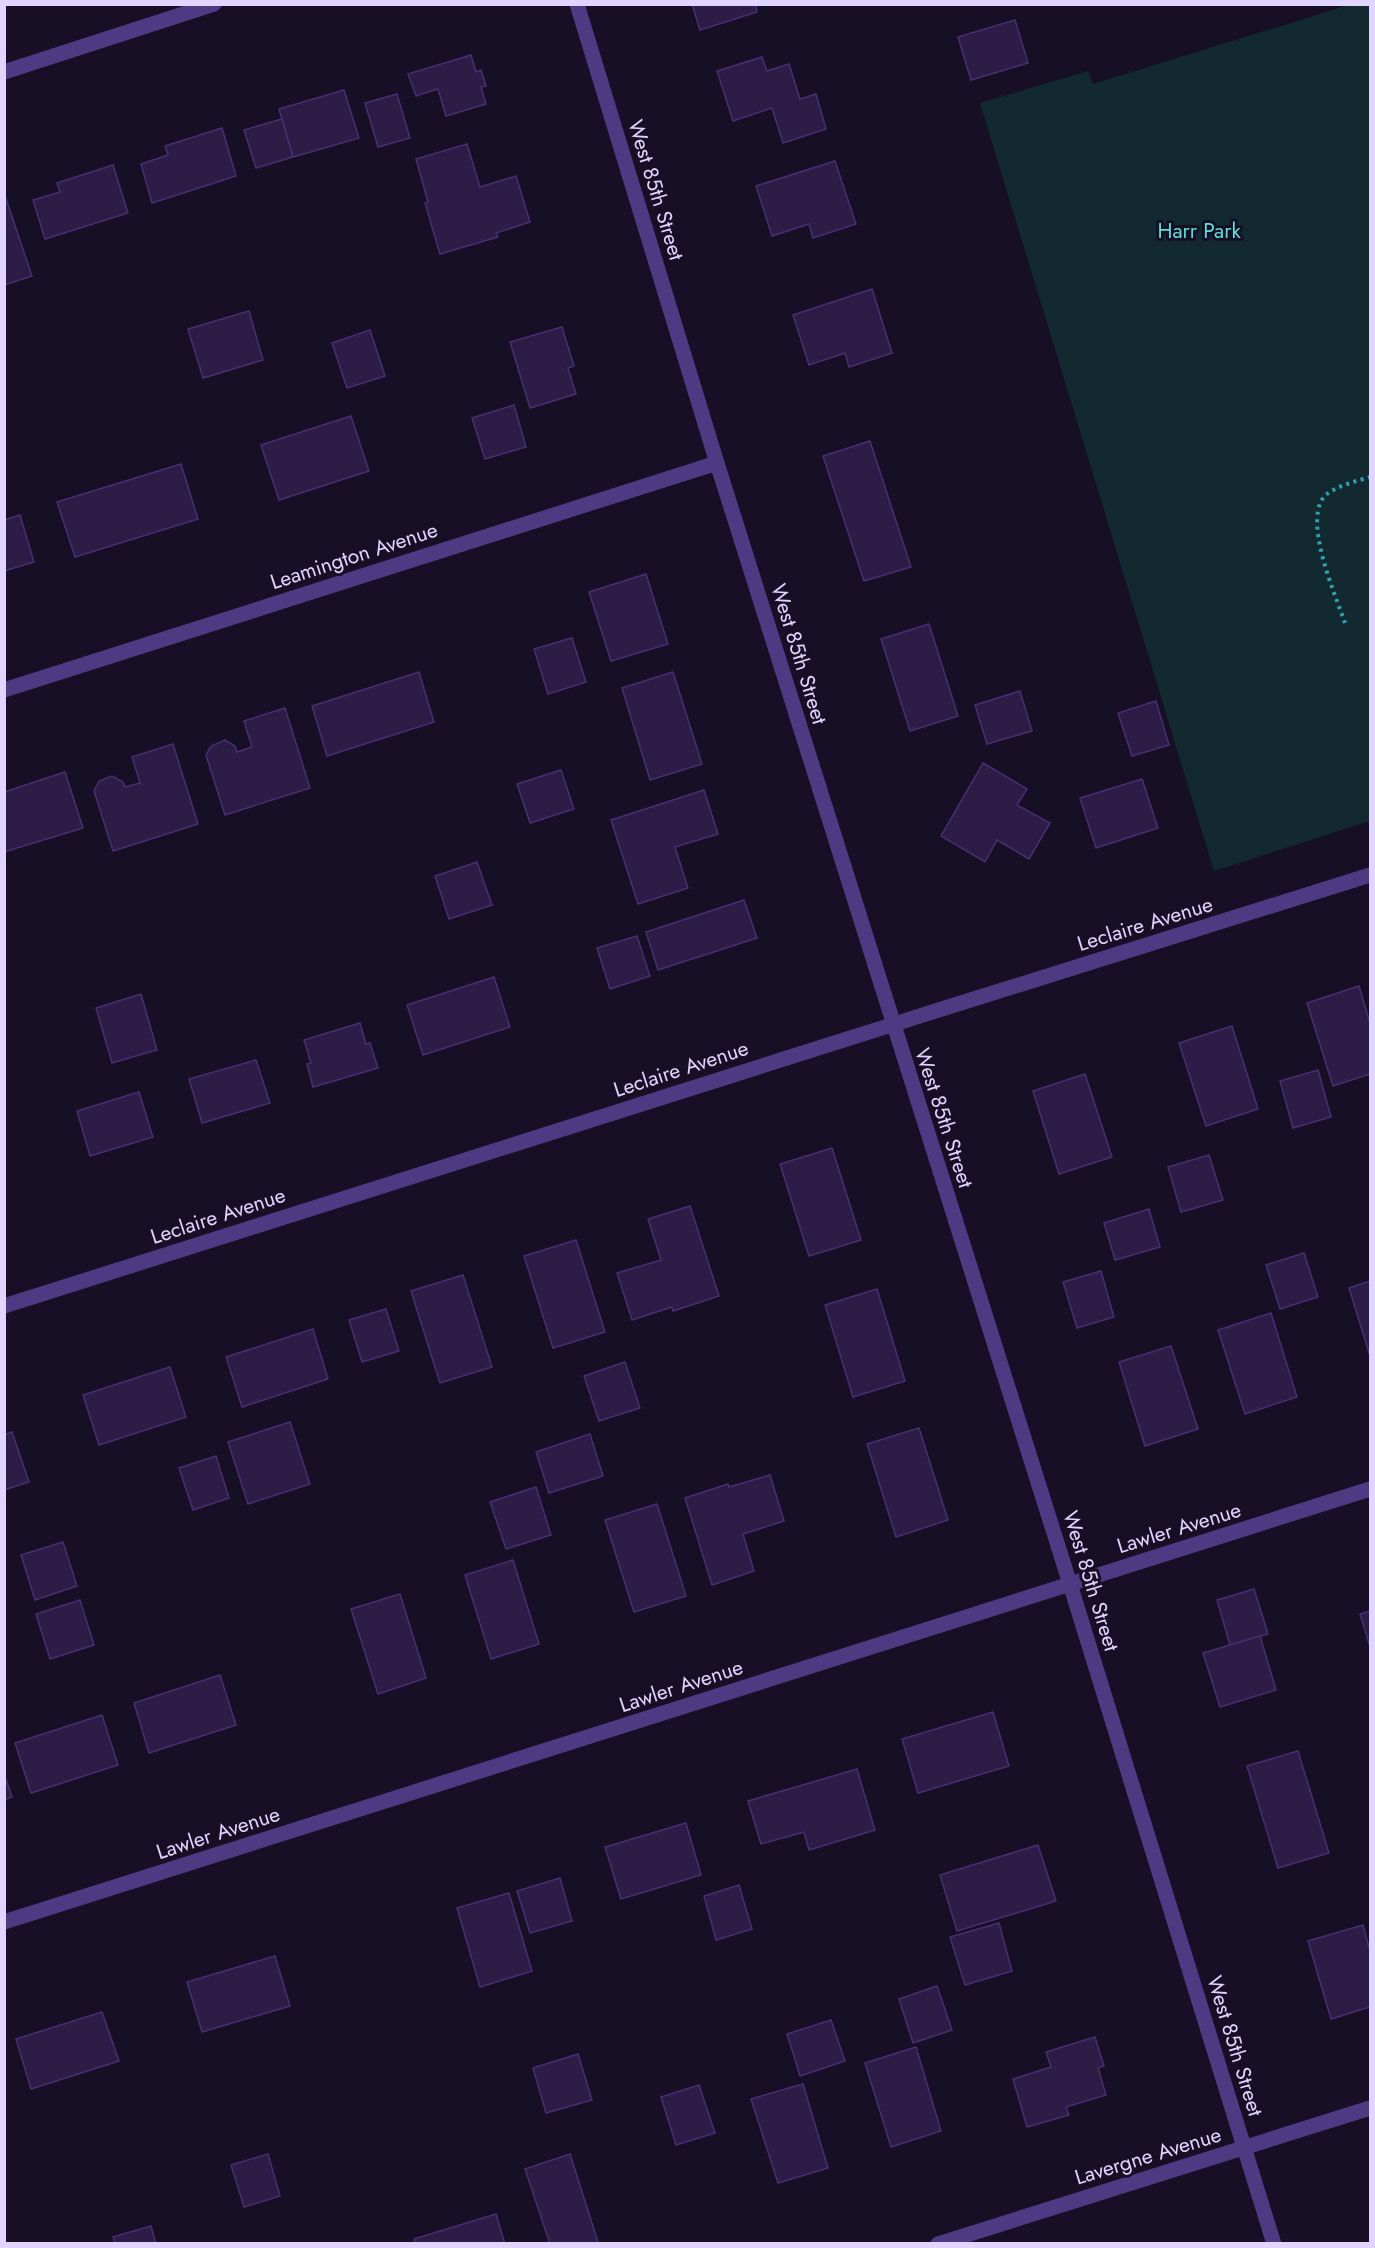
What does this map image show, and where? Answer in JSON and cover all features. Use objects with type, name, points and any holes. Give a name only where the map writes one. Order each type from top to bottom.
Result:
[{"type":"street","points":[[4,72],[214,4]]},
{"type":"street","name":"West 85th Street","points":[[577,4],[717,463],[1070,1584],[1274,2244]]},
{"type":"street","name":"Leamington Avenue","points":[[4,690],[717,463]]},
{"type":"street","name":"Leclaire Avenue","points":[[4,1306],[1371,875]]},
{"type":"street","name":"Lawler Avenue","points":[[4,1922],[1371,1489]]},
{"type":"street","name":"Lavergne Avenue","points":[[938,2244],[1371,2108]]},
{"type":"path","points":[[1345,623],[1318,543],[1317,523],[1326,495],[1343,486],[1371,477]]},
{"type":"green space","name":"Harr Park","points":[[1349,5],[1370,5],[1370,821],[1214,871],[980,103],[1088,71],[1093,84]]},
{"type":"building","points":[[692,4],[755,4],[757,12],[700,30]]},
{"type":"building","points":[[1015,20],[1028,63],[971,80],[958,37]]},
{"type":"building","points":[[471,55],[476,72],[481,70],[486,86],[481,87],[486,104],[446,116],[438,89],[416,96],[408,74]]},
{"type":"building","points":[[762,57],[767,71],[789,64],[800,99],[816,94],[826,129],[783,143],[772,108],[733,121],[717,71]]},
{"type":"building","points":[[344,90],[359,138],[293,157],[279,109]]},
{"type":"building","points":[[397,94],[410,138],[378,147],[365,103]]},
{"type":"building","points":[[282,119],[293,157],[256,168],[244,130]]},
{"type":"building","points":[[222,128],[236,176],[152,203],[141,164],[168,155],[165,146]]},
{"type":"building","points":[[467,144],[480,187],[516,176],[530,222],[496,233],[498,237],[440,254],[425,203],[428,202],[416,159]]},
{"type":"building","points":[[835,161],[856,224],[813,238],[809,224],[772,236],[756,186]]},
{"type":"building","points":[[113,165],[128,213],[45,239],[33,200],[60,192],[57,183]]},
{"type":"building","points":[[4,197],[32,276],[4,285]]},
{"type":"building","points":[[872,289],[892,353],[849,367],[845,353],[809,365],[793,315]]},
{"type":"building","points":[[249,311],[263,360],[203,378],[188,329]]},
{"type":"building","points":[[562,327],[574,366],[568,368],[576,394],[530,408],[510,342]]},
{"type":"building","points":[[370,330],[385,376],[347,388],[332,343]]},
{"type":"building","points":[[514,405],[526,447],[485,459],[472,418]]},
{"type":"building","points":[[351,416],[369,471],[279,500],[261,445]]},
{"type":"building","points":[[870,441],[911,567],[864,581],[823,456]]},
{"type":"building","points":[[181,464],[198,519],[75,557],[57,502]]},
{"type":"building","points":[[20,515],[34,562],[4,571],[4,520]]},
{"type":"building","points":[[646,574],[668,644],[611,661],[589,592]]},
{"type":"building","points":[[929,624],[958,716],[910,731],[881,639]]},
{"type":"building","points":[[572,638],[586,682],[548,694],[534,649]]},
{"type":"building","points":[[419,672],[434,722],[327,756],[312,706]]},
{"type":"building","points":[[673,672],[702,764],[650,780],[622,688]]},
{"type":"building","points":[[1020,691],[1032,731],[987,744],[975,705]]},
{"type":"building","points":[[1156,701],[1169,745],[1132,756],[1118,713]]},
{"type":"building","points":[[285,708],[310,788],[225,815],[206,755],[211,746],[225,740],[235,746],[237,752],[252,747],[244,721]]},
{"type":"building","points":[[173,744],[198,824],[113,851],[94,791],[99,781],[112,776],[123,782],[125,787],[140,783],[132,757]]},
{"type":"building","points":[[983,763],[1027,789],[1017,805],[1050,823],[1029,859],[997,840],[985,862],[941,836]]},
{"type":"building","points":[[561,770],[574,809],[530,823],[517,784]]},
{"type":"building","points":[[65,772],[83,828],[4,852],[4,792]]},
{"type":"building","points":[[1142,779],[1158,828],[1096,848],[1080,798]]},
{"type":"building","points":[[704,790],[718,834],[675,847],[688,888],[638,904],[611,820]]},
{"type":"building","points":[[477,862],[492,905],[449,919],[435,876]]},
{"type":"building","points":[[744,900],[757,938],[658,970],[646,932]]},
{"type":"building","points":[[637,936],[650,976],[610,989],[597,948]]},
{"type":"building","points":[[494,977],[510,1027],[423,1055],[407,1005]]},
{"type":"building","points":[[1359,986],[1370,1023],[1370,1074],[1333,1086],[1307,1003]]},
{"type":"building","points":[[141,994],[157,1050],[112,1063],[96,1008]]},
{"type":"building","points":[[360,1023],[366,1044],[370,1043],[378,1068],[313,1087],[307,1064],[311,1063],[304,1040]]},
{"type":"building","points":[[1232,1026],[1258,1109],[1206,1126],[1179,1043]]},
{"type":"building","points":[[256,1060],[270,1103],[202,1123],[189,1079]]},
{"type":"building","points":[[1318,1070],[1331,1117],[1293,1128],[1280,1081]]},
{"type":"building","points":[[1085,1074],[1112,1157],[1059,1174],[1033,1091]]},
{"type":"building","points":[[139,1092],[153,1137],[90,1156],[77,1111]]},
{"type":"building","points":[[832,1148],[861,1240],[809,1256],[780,1164]]},
{"type":"building","points":[[1209,1155],[1223,1200],[1181,1212],[1168,1167]]},
{"type":"building","points":[[690,1206],[719,1296],[673,1311],[672,1307],[632,1320],[617,1273],[661,1260],[648,1219]]},
{"type":"building","points":[[1149,1209],[1160,1247],[1115,1260],[1104,1223]]},
{"type":"building","points":[[576,1240],[605,1332],[553,1348],[524,1256]]},
{"type":"building","points":[[1304,1253],[1318,1297],[1280,1309],[1266,1265]]},
{"type":"building","points":[[1101,1271],[1114,1317],[1077,1328],[1063,1282]]},
{"type":"building","points":[[463,1275],[492,1367],[440,1383],[411,1291]]},
{"type":"building","points":[[1370,1281],[1370,1356],[1349,1288]]},
{"type":"building","points":[[877,1289],[905,1381],[853,1397],[825,1305]]},
{"type":"building","points":[[386,1309],[399,1351],[362,1362],[349,1320]]},
{"type":"building","points":[[1271,1313],[1297,1397],[1245,1414],[1218,1330]]},
{"type":"building","points":[[313,1329],[328,1379],[242,1407],[226,1357]]},
{"type":"building","points":[[1171,1346],[1198,1429],[1145,1446],[1119,1362]]},
{"type":"building","points":[[625,1362],[640,1408],[599,1421],[584,1376]]},
{"type":"building","points":[[170,1367],[186,1417],[99,1445],[83,1395]]},
{"type":"building","points":[[290,1422],[310,1484],[248,1504],[228,1442]]},
{"type":"building","points":[[919,1428],[948,1520],[896,1537],[867,1444]]},
{"type":"building","points":[[12,1432],[29,1482],[4,1490],[4,1435]]},
{"type":"building","points":[[590,1434],[603,1476],[549,1493],[536,1452]]},
{"type":"building","points":[[216,1456],[229,1498],[193,1510],[179,1468]]},
{"type":"building","points":[[770,1475],[784,1521],[743,1534],[754,1571],[712,1585],[685,1498],[728,1484],[729,1487]]},
{"type":"building","points":[[536,1487],[551,1535],[506,1549],[490,1502]]},
{"type":"building","points":[[657,1504],[686,1596],[634,1612],[605,1520]]},
{"type":"building","points":[[63,1542],[77,1586],[35,1600],[21,1555]]},
{"type":"building","points":[[513,1560],[539,1644],[491,1659],[465,1575]]},
{"type":"building","points":[[1254,1589],[1268,1634],[1230,1645],[1217,1600]]},
{"type":"building","points":[[400,1594],[426,1678],[378,1694],[351,1609]]},
{"type":"building","points":[[80,1600],[94,1645],[50,1659],[36,1614]]},
{"type":"building","points":[[1370,1611],[1370,1647],[1360,1614]]},
{"type":"building","points":[[1260,1636],[1276,1690],[1220,1707],[1203,1653]]},
{"type":"building","points":[[220,1675],[236,1725],[149,1753],[134,1703]]},
{"type":"building","points":[[993,1712],[1009,1766],[918,1793],[902,1739]]},
{"type":"building","points":[[102,1715],[118,1765],[31,1793],[15,1743]]},
{"type":"building","points":[[1298,1751],[1329,1853],[1278,1868],[1247,1766]]},
{"type":"building","points":[[857,1769],[875,1830],[809,1850],[804,1832],[761,1844],[748,1801]]},
{"type":"building","points":[[4,1774],[12,1797],[4,1800]]},
{"type":"building","points":[[686,1823],[701,1875],[621,1899],[605,1847]]},
{"type":"building","points":[[1038,1845],[1056,1901],[957,1931],[940,1875]]},
{"type":"building","points":[[560,1878],[572,1921],[530,1933],[517,1891]]},
{"type":"building","points":[[739,1885],[752,1929],[716,1940],[704,1896]]},
{"type":"building","points":[[509,1893],[532,1971],[480,1987],[457,1908]]},
{"type":"building","points":[[999,1923],[1012,1971],[965,1985],[950,1937]]},
{"type":"building","points":[[1363,1925],[1370,1951],[1370,2007],[1331,2019],[1308,1941]]},
{"type":"building","points":[[275,1956],[290,2006],[202,2032],[187,1982]]},
{"type":"building","points":[[937,1986],[952,2030],[913,2043],[899,1999]]},
{"type":"building","points":[[102,2012],[119,2061],[31,2089],[16,2039]]},
{"type":"building","points":[[831,2020],[845,2061],[800,2076],[787,2034]]},
{"type":"building","points":[[1095,2037],[1104,2066],[1098,2068],[1106,2095],[1066,2107],[1069,2115],[1027,2127],[1013,2079],[1051,2067],[1046,2052]]},
{"type":"building","points":[[916,2047],[941,2131],[891,2147],[865,2063]]},
{"type":"building","points":[[578,2054],[592,2100],[546,2113],[533,2068]]},
{"type":"building","points":[[803,2084],[828,2168],[778,2183],[751,2099]]},
{"type":"building","points":[[699,2085],[715,2133],[676,2145],[661,2097]]},
{"type":"building","points":[[268,2154],[280,2196],[244,2207],[231,2165]]},
{"type":"building","points":[[570,2154],[598,2242],[592,2244],[550,2244],[525,2169]]},
{"type":"building","points":[[496,2214],[505,2244],[415,2244],[414,2239]]},
{"type":"building","points":[[151,2226],[156,2244],[115,2244],[113,2237]]}]
